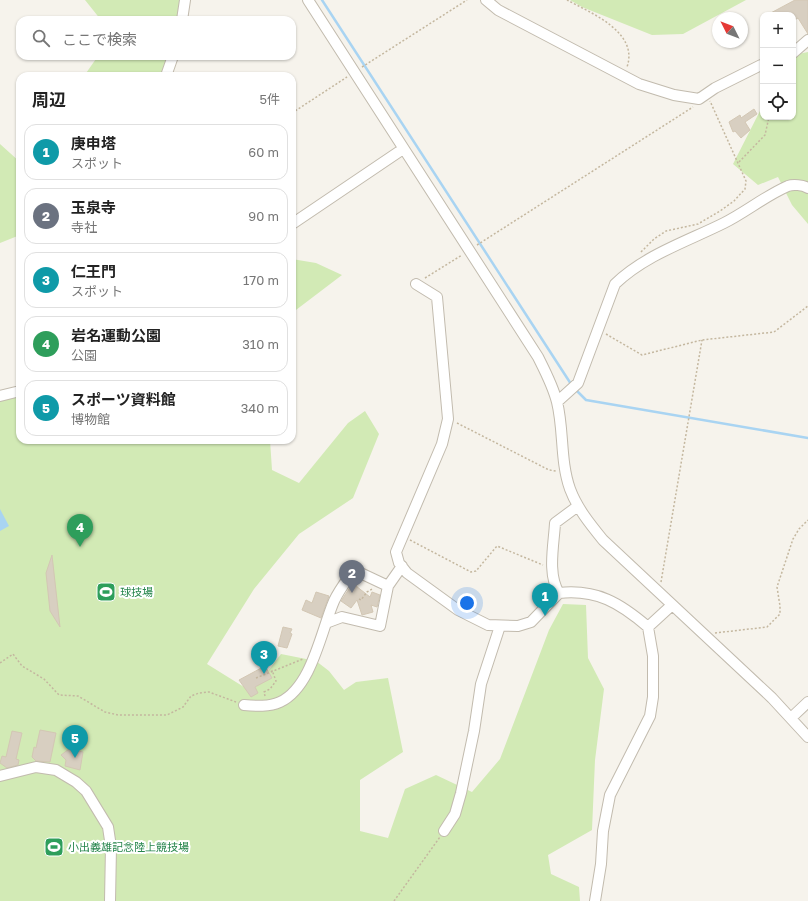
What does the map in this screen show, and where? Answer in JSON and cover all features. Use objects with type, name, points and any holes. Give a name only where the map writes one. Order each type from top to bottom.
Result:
[{"type":"street","points":[[183,16],[185,0]]},
{"type":"street","points":[[308,0],[538,356],[549,378],[557,402],[566,471],[570,488],[578,506],[588,522],[603,540],[791,718],[808,737]]},
{"type":"street","points":[[486,0],[498,10],[623,76],[639,84],[674,95],[703,96],[754,68],[760,67]]},
{"type":"street","points":[[796,50],[808,40]]},
{"type":"street","points":[[167,72],[172,60]]},
{"type":"street","points":[[296,221],[403,149]]},
{"type":"street","points":[[557,402],[578,383],[615,284],[625,274],[672,247],[725,222],[789,185],[804,186],[808,188]]},
{"type":"street","points":[[416,284],[437,297],[448,419],[442,444],[396,552],[399,563],[408,573],[458,610],[488,625],[518,626],[531,622],[560,592],[573,591],[601,596],[619,605],[648,627],[653,656],[653,697],[650,716],[610,795],[603,831],[602,864],[595,901]]},
{"type":"street","points":[[0,396],[16,392]]},
{"type":"street","points":[[560,592],[555,585],[553,569],[554,523],[578,506]]},
{"type":"street","points":[[326,623],[342,617],[380,626],[385,585],[402,566]]},
{"type":"street","points":[[244,706],[267,705],[281,702],[299,686],[308,672],[334,600],[354,570],[385,585]]},
{"type":"street","points":[[648,627],[672,605]]},
{"type":"street","points":[[444,831],[455,814],[461,793],[474,731],[481,684],[500,626]]},
{"type":"street","points":[[791,718],[808,702]]},
{"type":"street","points":[[0,776],[36,767],[56,770],[76,782],[86,791],[108,827],[111,847],[110,901]]},
{"type":"path","points":[[296,110],[466,0]]},
{"type":"path","points":[[567,0],[596,16],[624,37],[629,46],[630,58],[623,76]]},
{"type":"path","points":[[416,284],[669,124],[693,108],[703,96],[739,163],[746,180],[745,189],[734,201],[698,224],[666,231],[654,239],[640,254]]},
{"type":"path","points":[[739,163],[765,135],[768,120]]},
{"type":"path","points":[[598,328],[608,336],[642,354],[702,340],[774,332],[808,306]]},
{"type":"path","points":[[655,590],[662,581],[702,340]]},
{"type":"path","points":[[448,419],[549,470],[566,471]]},
{"type":"path","points":[[703,634],[767,627],[780,614],[777,587],[793,539],[799,529],[808,520]]},
{"type":"path","points":[[403,536],[471,572],[476,570],[497,546],[553,569]]},
{"type":"path","points":[[359,599],[361,600],[367,592],[385,585]]},
{"type":"path","points":[[0,663],[13,654],[22,666],[44,680],[59,695],[78,696],[105,712],[118,715],[167,715],[184,707],[191,696],[209,692],[244,706]]},
{"type":"path","points":[[256,678],[272,670],[297,661]]},
{"type":"path","points":[[267,705],[264,692],[270,689],[276,681],[272,670]]},
{"type":"path","points":[[394,901],[444,831]]},
{"type":"green space","points":[[85,0],[185,0],[183,16],[98,16]]},
{"type":"green space","points":[[570,0],[746,0],[724,12],[712,12],[712,18],[683,34],[652,35],[582,7]]},
{"type":"green space","points":[[808,52],[808,224],[792,205],[778,177],[758,185],[733,164],[760,111],[760,120],[796,120],[796,54]]},
{"type":"green space","points":[[95,60],[170,60],[166,72],[87,72]]},
{"type":"green space","points":[[0,144],[16,158],[16,237],[0,243]]},
{"type":"green space","points":[[296,260],[316,263],[342,275],[296,310]]},
{"type":"green space","points":[[16,393],[16,444],[270,444],[272,470],[299,483],[348,423],[365,411],[379,434],[353,498],[299,534],[254,589],[207,664],[252,692],[281,654],[316,661],[329,671],[344,690],[356,682],[388,678],[403,752],[360,780],[360,831],[388,838],[405,789],[436,775],[472,792],[500,759],[549,630],[563,604],[586,605],[588,658],[604,689],[595,760],[592,830],[548,855],[551,874],[579,887],[580,901],[0,901],[0,394]]},
{"type":"water","points":[[0,509],[9,526],[0,531]]},
{"type":"building","points":[[795,0],[808,0],[808,34],[798,18],[796,19],[796,12],[773,12]]},
{"type":"building","points":[[754,109],[757,114],[745,122],[750,130],[741,138],[735,131],[733,132],[729,122],[740,115],[741,118]]},
{"type":"building","points":[[52,555],[60,627],[50,611],[46,573]]},
{"type":"building","points":[[355,580],[359,583],[356,586],[370,597],[372,592],[380,595],[377,607],[371,605],[373,612],[362,615],[357,600],[351,608],[341,601]]},
{"type":"building","points":[[316,592],[329,596],[321,618],[302,610],[306,600],[312,603]]},
{"type":"building","points":[[283,627],[292,629],[290,633],[292,634],[287,648],[278,646]]},
{"type":"building","points":[[265,666],[272,678],[255,687],[258,693],[251,697],[239,680]]},
{"type":"building","points":[[40,730],[56,733],[50,762],[36,761],[32,757],[34,747],[36,748]]},
{"type":"building","points":[[12,731],[22,733],[16,759],[19,760],[18,765],[7,768],[0,763],[2,756],[6,757]]},
{"type":"building","points":[[69,749],[83,752],[80,770],[65,766],[66,760],[61,755]]},
{"type":"waterway","points":[[322,0],[571,384]]},
{"type":"waterway","points":[[576,390],[586,400],[808,438]]},
{"type":"place","name":"岩名運動公園","points":[[80,547]]},
{"type":"place","name":"球技場","points":[[106,592]]},
{"type":"place","name":"玉泉寺","points":[[352,593]]},
{"type":"place","name":"庚申塔","points":[[545,616]]},
{"type":"place","name":"仁王門","points":[[264,674]]},
{"type":"place","name":"スポーツ資料館","points":[[75,758]]},
{"type":"place","name":"小出義雄記念陸上競技場","points":[[54,847]]}]
